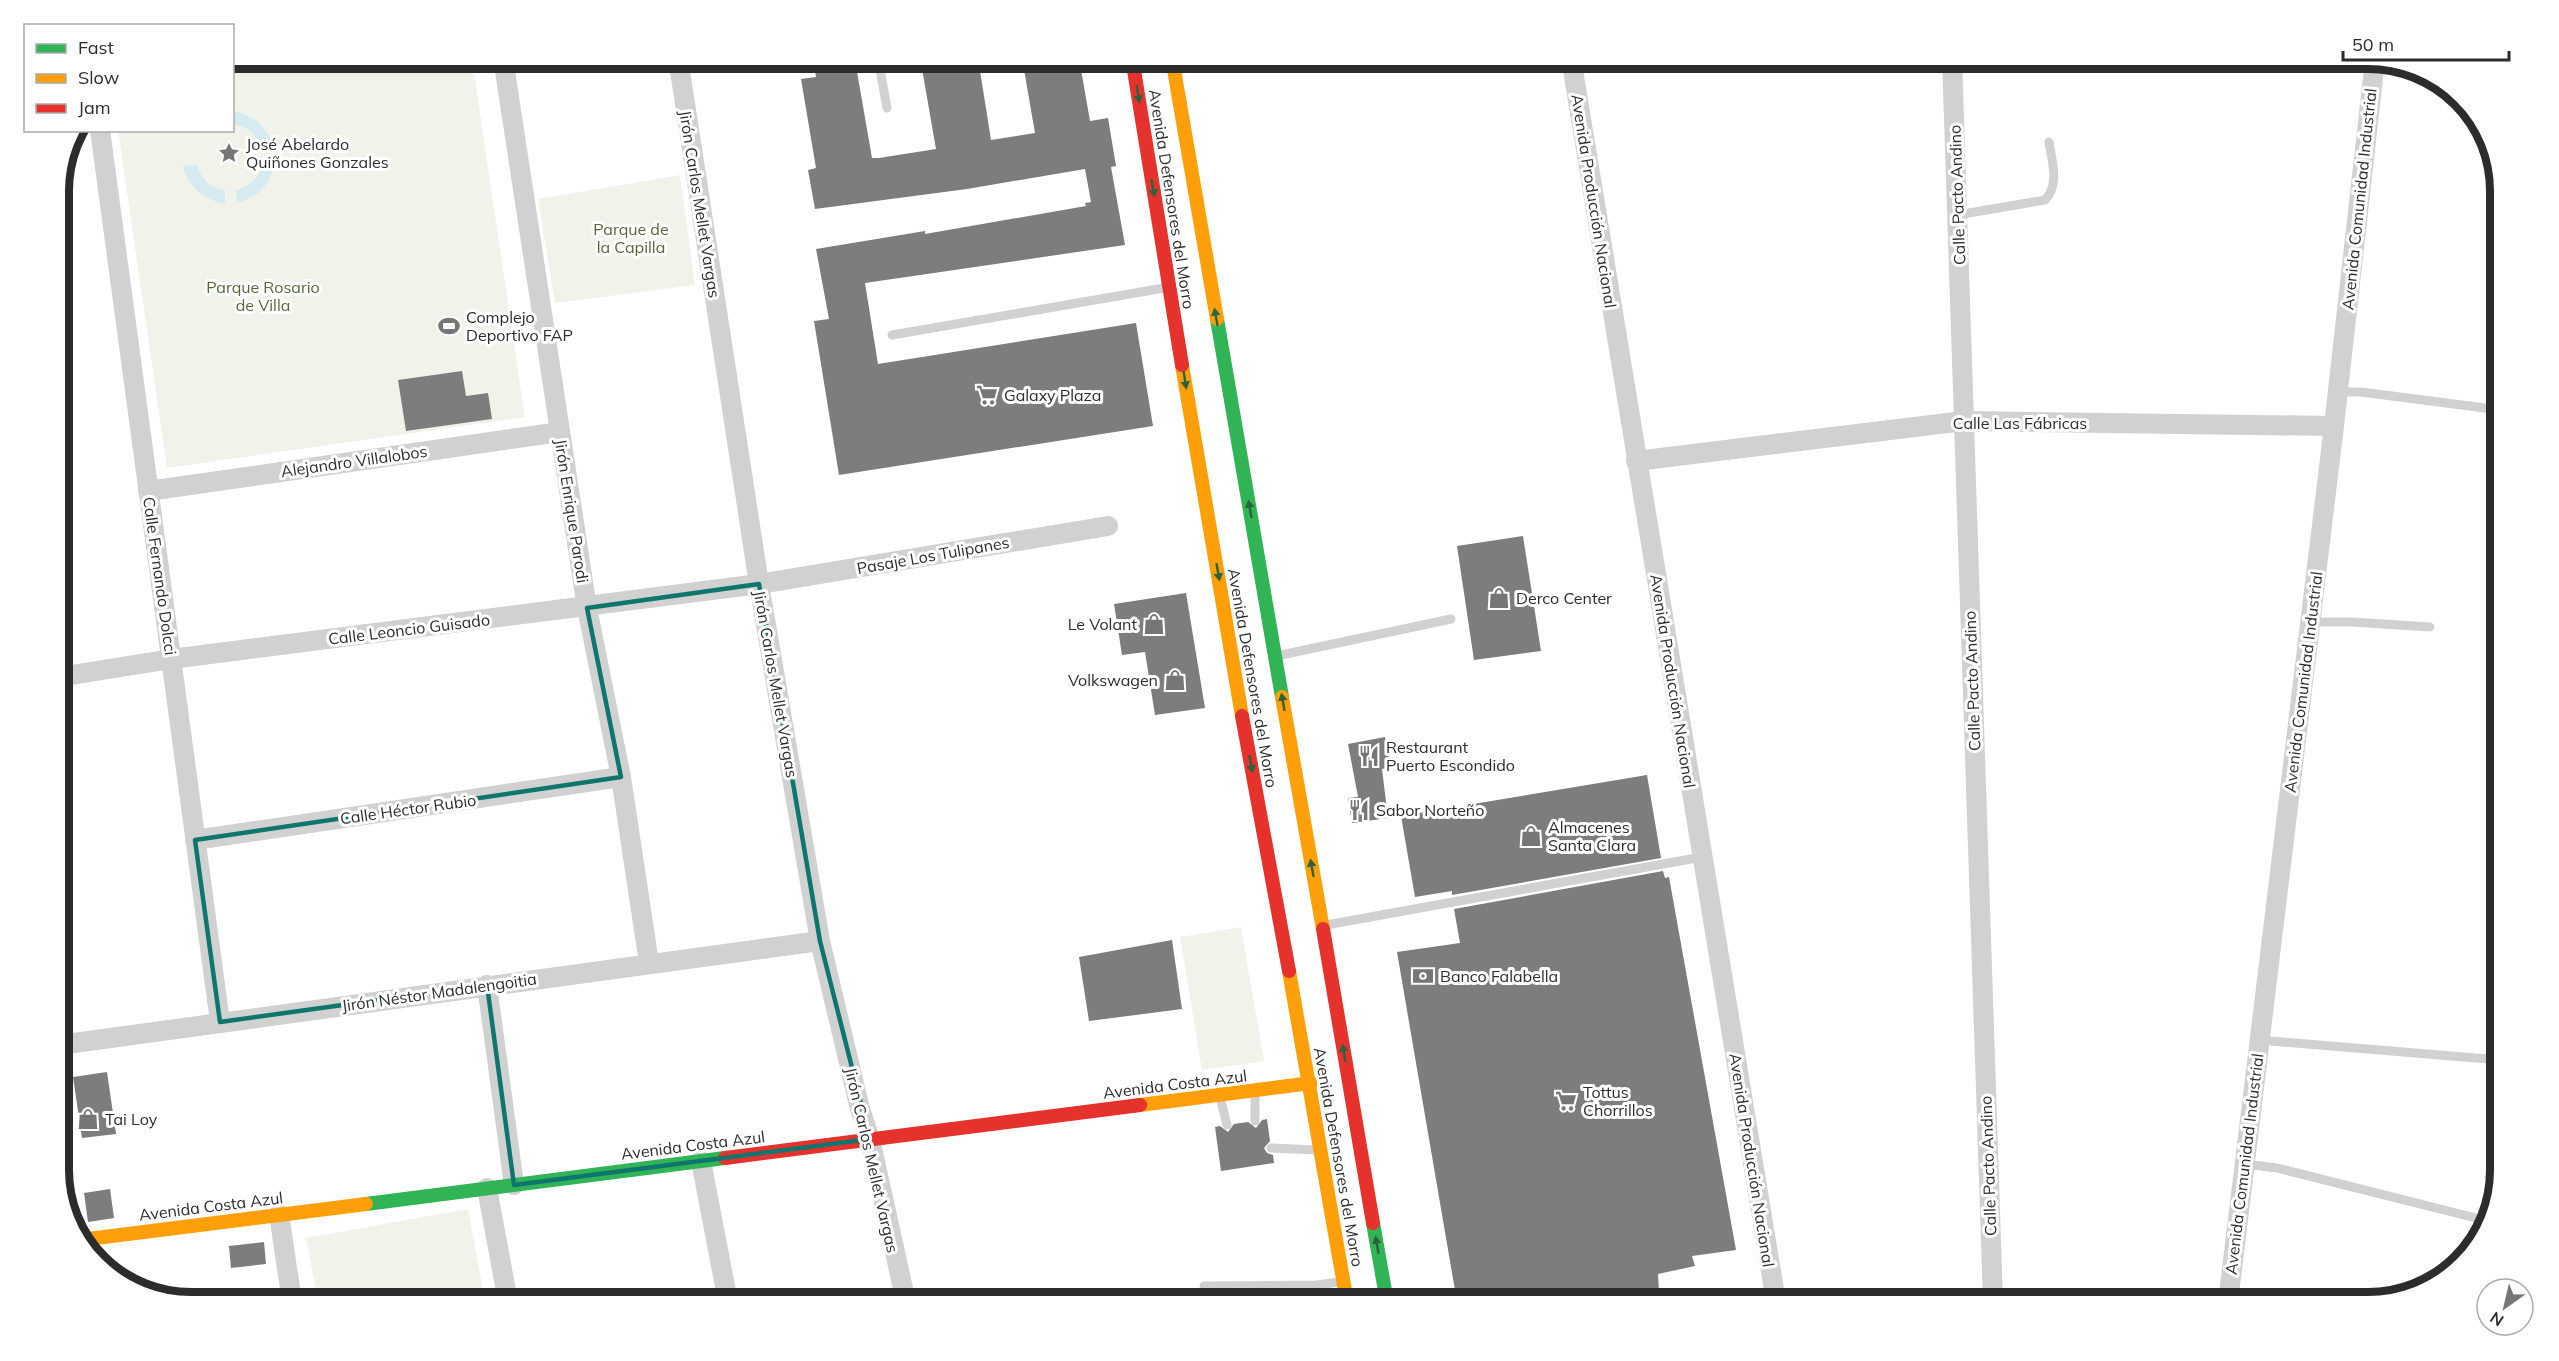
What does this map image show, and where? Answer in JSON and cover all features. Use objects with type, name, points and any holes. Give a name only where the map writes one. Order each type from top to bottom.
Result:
[{"type":"main road","name":"Avenida Defensores del Morro","points":[[1134,69],[1148,129],[1170,287],[1258,807],[1311,1083],[1345,1292]]},
{"type":"main road","name":"Avenida Defensores del Morro","points":[[1173,69],[1177,123],[1275,656],[1385,1292]]},
{"type":"main road","name":"Avenida Costa Azul","points":[[90,1239],[1311,1083]]},
{"type":"street","name":"Jirón Enrique Parodi","points":[[505,69],[587,608],[621,777],[649,963]]},
{"type":"street","name":"Jirón Carlos Mellet Vargas","points":[[680,69],[759,584],[820,941],[860,1109],[870,1139],[904,1292]]},
{"type":"street","name":"Avenida Producción Nacional","points":[[1573,69],[1774,1292]]},
{"type":"street","name":"Calle Pacto Andino","points":[[1952,69],[1993,1292]]},
{"type":"street","name":"Avenida Comunidad Industrial","points":[[2229,1292],[2334,426],[2374,69]]},
{"type":"street","name":"Calle Fernando Dolcci","points":[[100,132],[220,1022]]},
{"type":"street","name":"Calle Las Fábricas","points":[[1636,461],[1964,421],[2334,426]]},
{"type":"street","name":"Alejandro Villalobos","points":[[148,490],[560,432]]},
{"type":"street","name":"Pasaje Los Tulipanes","points":[[759,584],[1108,526]]},
{"type":"street","name":"Calle Leoncio Guisado","points":[[69,675],[171,658],[587,608],[759,584]]},
{"type":"street","name":"Calle Héctor Rubio","points":[[195,840],[621,777]]},
{"type":"street","name":"Jirón Néstor Madalengoitia","points":[[69,1044],[820,941]]},
{"type":"street","points":[[487,985],[514,1185]]},
{"type":"street","points":[[701,1161],[726,1292]]},
{"type":"street","points":[[487,1188],[506,1292]]},
{"type":"street","points":[[279,1214],[291,1292]]},
{"type":"lane","points":[[880,69],[887,108]]},
{"type":"lane","points":[[1957,215],[2045,200],[2052,193],[2055,182],[2049,141]]},
{"type":"lane","points":[[892,335],[1170,287]]},
{"type":"lane","points":[[2338,392],[2485,408]]},
{"type":"lane","points":[[1275,656],[1451,619]]},
{"type":"lane","points":[[2310,622],[2430,627]]},
{"type":"lane","points":[[1322,925],[1702,857]]},
{"type":"lane","points":[[2259,1040],[2490,1059]]},
{"type":"lane","points":[[1255,1090],[1255,1121]]},
{"type":"lane","points":[[1219,1095],[1227,1125]]},
{"type":"lane","points":[[1271,1148],[1323,1150]]},
{"type":"lane","points":[[2244,1164],[2277,1168],[2479,1219]]},
{"type":"lane","points":[[1204,1286],[1317,1285],[1343,1281]]},
{"type":"highlighted area","points":[[759,584],[820,941],[870,1139],[514,1185],[487,985],[220,1022],[195,840],[621,777],[587,608]]},
{"type":"green space","name":"Parque Rosario de Villa","points":[[234,69],[473,69],[525,417],[167,468],[118,132],[234,132]]},
{"type":"green space","name":"Parque de la Capilla","points":[[680,175],[695,285],[555,303],[538,199]]},
{"type":"green space","points":[[1241,927],[1264,1061],[1202,1070],[1180,937]]},
{"type":"green space","points":[[468,1209],[483,1292],[316,1292],[306,1238]]},
{"type":"shaded area","points":[[234,111],[254,119],[268,134],[275,149],[262,150],[252,132],[234,124]]},
{"type":"shaded area","points":[[263,160],[275,161],[267,183],[252,197],[237,203],[236,190],[254,180]]},
{"type":"shaded area","points":[[197,165],[207,182],[215,188],[225,190],[225,204],[204,196],[189,181],[183,166]]},
{"type":"building","points":[[815,69],[857,69],[872,158],[879,158],[936,149],[922,69],[980,69],[991,140],[1035,133],[1024,69],[1081,69],[1090,121],[1108,118],[1116,166],[1111,167],[1125,245],[865,283],[878,364],[1136,323],[1153,426],[839,475],[814,321],[829,319],[816,249],[925,231],[925,234],[1086,206],[1085,203],[1091,202],[1085,169],[967,189],[815,209],[808,170],[816,168],[801,79],[816,77]]},
{"type":"building","points":[[462,371],[466,396],[488,393],[492,419],[406,431],[398,380]]},
{"type":"building","name":"Derco Center","points":[[1523,536],[1541,651],[1474,660],[1457,546]]},
{"type":"building","points":[[1186,593],[1205,708],[1155,715],[1145,652],[1122,655],[1114,604]]},
{"type":"building","points":[[1385,737],[1391,767],[1382,769],[1388,818],[1352,823],[1348,798],[1358,797],[1348,744]]},
{"type":"building","name":"Almacenes Santa Clara","points":[[1647,775],[1661,858],[1452,895],[1452,891],[1415,897],[1401,816]]},
{"type":"building","name":"Tottus Chorrillos","points":[[1663,871],[1665,878],[1669,877],[1736,1250],[1692,1256],[1695,1266],[1658,1274],[1659,1291],[1455,1292],[1397,952],[1460,943],[1454,909]]},
{"type":"building","points":[[1172,940],[1182,1009],[1089,1021],[1079,957]]},
{"type":"building","points":[[107,1072],[116,1134],[82,1138],[73,1077]]},
{"type":"building","points":[[1267,1119],[1270,1141],[1264,1148],[1267,1153],[1273,1155],[1274,1163],[1221,1171],[1215,1127],[1220,1126],[1228,1132],[1234,1124],[1248,1122],[1256,1128],[1262,1120]]},
{"type":"building","points":[[110,1189],[114,1218],[88,1222],[84,1193]]},
{"type":"building","points":[[264,1242],[266,1264],[231,1268],[229,1246]]},
{"type":"traffic: fast","points":[[1217,319],[1282,697]]},
{"type":"traffic: fast","points":[[366,1204],[725,1158]]},
{"type":"traffic: fast","points":[[1373,1223],[1385,1292]]},
{"type":"traffic: slow","points":[[1174,69],[1217,319]]},
{"type":"traffic: slow","points":[[1182,365],[1242,716]]},
{"type":"traffic: slow","points":[[1282,697],[1323,929]]},
{"type":"traffic: slow","points":[[1289,971],[1345,1292]]},
{"type":"traffic: slow","points":[[1140,1105],[1311,1083]]},
{"type":"traffic: slow","points":[[91,1239],[366,1204]]},
{"type":"traffic: jam","points":[[1134,69],[1182,365]]},
{"type":"traffic: jam","points":[[1242,716],[1289,971]]},
{"type":"traffic: jam","points":[[1323,929],[1373,1223]]},
{"type":"traffic: jam","points":[[725,1158],[1140,1105]]},
{"type":"place","name":"José Abelardo Quiñones Gonzales","points":[[229,153]]},
{"type":"place","name":"Complejo Deportivo FAP","points":[[449,326]]},
{"type":"place","name":"Galaxy Plaza","points":[[987,395]]},
{"type":"place","name":"Derco Center","points":[[1499,598]]},
{"type":"place","name":"Le Volant","points":[[1154,624]]},
{"type":"place","name":"Volkswagen","points":[[1175,680]]},
{"type":"place","name":"Restaurant Puerto Escondido","points":[[1369,756]]},
{"type":"place","name":"Sabor Norteño","points":[[1359,810]]},
{"type":"place","name":"Almacenes Santa Clara","points":[[1531,836]]},
{"type":"place","name":"Banco Falabella","points":[[1423,976]]},
{"type":"place","name":"Tottus Chorrillos","points":[[1566,1101]]},
{"type":"place","name":"Tai Loy","points":[[88,1119]]}]
